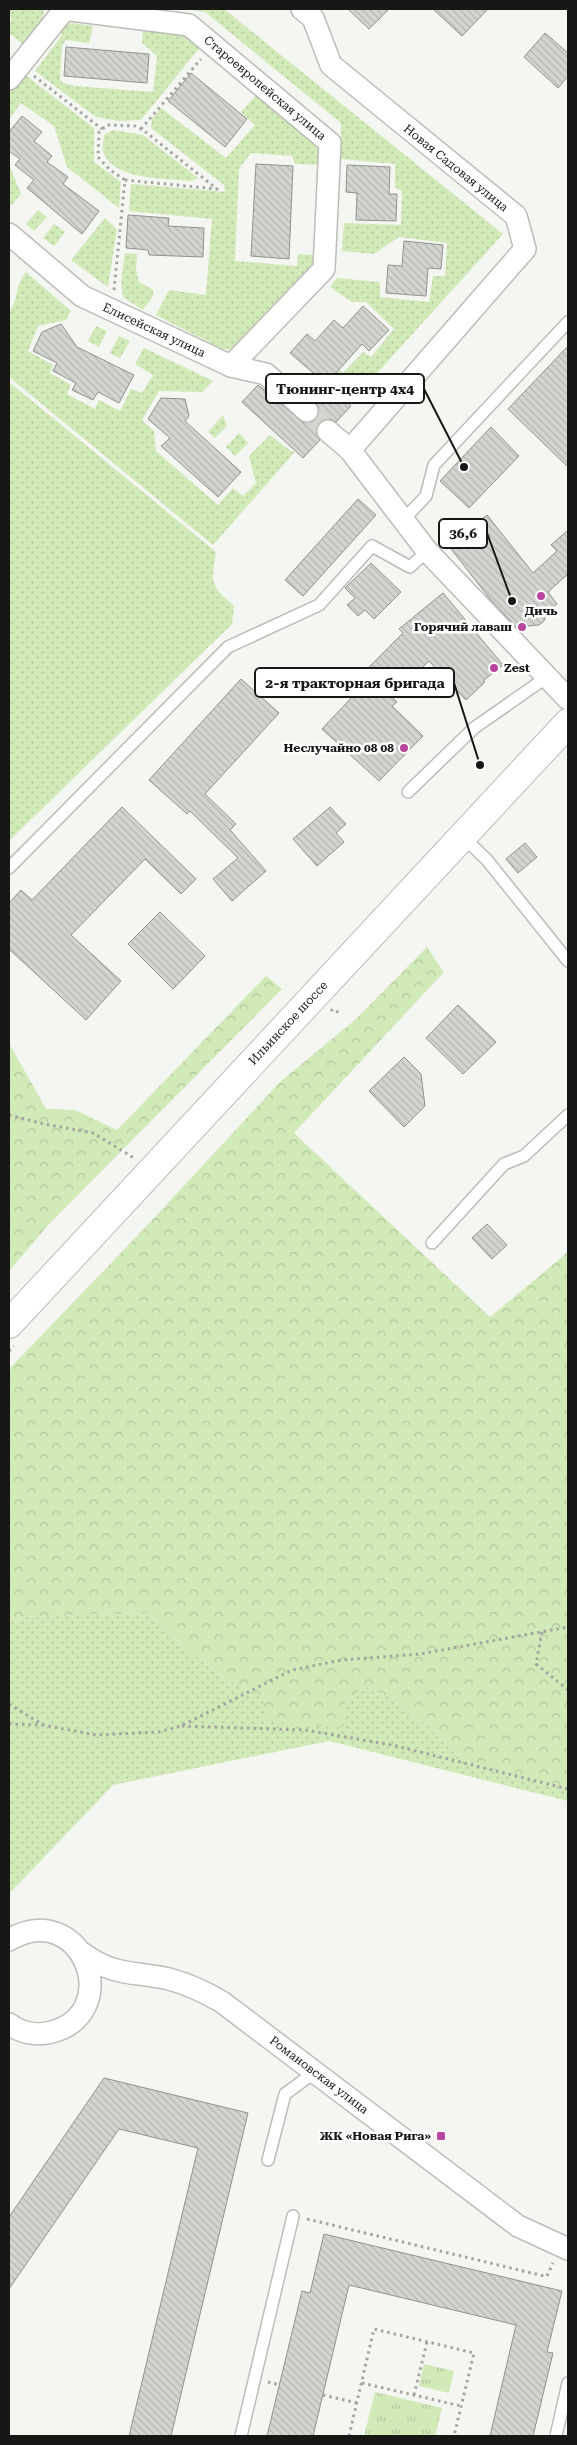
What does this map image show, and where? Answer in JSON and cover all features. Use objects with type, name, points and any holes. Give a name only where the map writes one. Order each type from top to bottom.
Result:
[{"type":"main road","name":"Ильинское шоссе","points":[[9,1324],[568,723]]},
{"type":"street","points":[[15,72],[64,9]]},
{"type":"street","name":"Староевропейская улица","points":[[64,9],[189,25],[330,143],[324,269],[231,366]]},
{"type":"street","name":"Новая Садовая улица","points":[[302,9],[313,18],[332,65],[516,216],[525,248],[350,450]]},
{"type":"street","name":"Елисейская улица","points":[[9,234],[82,296],[231,366],[266,374],[307,410]]},
{"type":"street","points":[[328,430],[350,450],[427,551],[568,699]]},
{"type":"street","name":"Романовская улица","points":[[9,1940],[20,1934],[42,1931],[64,1937],[96,1963],[133,1975],[167,1979],[202,1990],[222,2002],[518,2226],[562,2254]]},
{"type":"street","name":"Романовская улица","points":[[82,1953],[90,1974],[88,1997]]},
{"type":"street","name":"Романовская улица","points":[[9,2024],[24,2032],[35,2034],[58,2030],[77,2017],[88,1997],[100,1986],[112,1980],[133,1975]]},
{"type":"lane","points":[[404,520],[426,496],[434,465],[568,322]]},
{"type":"lane","points":[[9,868],[228,647],[319,605],[372,546],[410,567],[427,551]]},
{"type":"lane","points":[[408,792],[474,728],[547,677]]},
{"type":"lane","points":[[462,836],[487,860],[568,961]]},
{"type":"lane","points":[[432,1243],[504,1164],[524,1156],[568,1114]]},
{"type":"lane","points":[[268,2160],[285,2094],[315,2072]]},
{"type":"lane","points":[[241,2436],[293,2216]]},
{"type":"lane","points":[[556,2436],[568,2383]]},
{"type":"path","points":[[140,129],[213,45]]},
{"type":"path","points":[[15,72],[102,129]]},
{"type":"path","points":[[108,124],[135,126],[140,129],[217,189],[125,180],[110,170],[98,157],[99,132],[108,124]]},
{"type":"path","points":[[112,310],[125,180]]},
{"type":"path","points":[[9,1115],[93,1133],[134,1158],[156,1165]]},
{"type":"path","points":[[9,1724],[43,1725],[96,1735],[159,1732],[181,1726],[292,1670],[342,1660],[420,1654],[568,1627]]},
{"type":"path","points":[[542,1632],[536,1664],[568,1690]]},
{"type":"path","points":[[9,1704],[43,1725]]},
{"type":"path","points":[[181,1726],[305,1730],[392,1745],[568,1789]]},
{"type":"path","points":[[293,2216],[546,2276],[562,2254]]},
{"type":"path","points":[[348,2436],[374,2330],[474,2353],[454,2436]]},
{"type":"path","points":[[414,2395],[427,2342]]},
{"type":"path","points":[[362,2382],[462,2406]]},
{"type":"path","points":[[323,2395],[356,2403]]},
{"type":"green space","points":[[9,9],[44,9],[41,24],[24,45],[9,33],[9,25],[12,19],[9,16]]},
{"type":"green space","points":[[183,9],[224,9],[503,234],[350,403],[328,383],[337,367],[343,373],[363,352],[371,357],[394,329],[366,302],[352,302],[330,287],[337,278],[380,282],[380,297],[429,302],[433,276],[445,276],[447,243],[399,237],[374,254],[342,251],[344,223],[401,225],[402,191],[395,187],[395,164],[341,159],[341,123],[205,12]]},
{"type":"green space","points":[[62,22],[93,26],[89,43],[66,40],[62,46],[60,80],[63,83],[75,86],[153,92],[157,56],[142,43],[143,30],[183,35],[201,46],[141,120],[118,121],[96,117],[35,71],[62,35],[58,30]]},
{"type":"green space","points":[[24,74],[94,128],[94,162],[121,182],[119,208],[67,167],[54,126],[21,103],[9,119],[9,91]]},
{"type":"green space","points":[[258,93],[322,149],[322,165],[295,164],[292,156],[251,153],[239,169],[235,261],[297,266],[298,254],[315,255],[313,271],[233,349],[222,349],[156,315],[169,290],[206,295],[212,219],[129,211],[131,184],[225,192],[224,185],[151,128],[152,119],[161,108],[226,158],[255,125],[241,112]]},
{"type":"green space","points":[[113,130],[143,135],[198,178],[192,181],[155,178],[129,173],[117,168],[108,161],[103,151],[104,135]]},
{"type":"green space","points":[[9,164],[21,194],[9,208]]},
{"type":"green space","points":[[38,210],[47,217],[34,231],[26,224]]},
{"type":"green space","points":[[105,218],[117,229],[108,287],[71,260]]},
{"type":"green space","points":[[54,224],[65,232],[54,246],[43,238]]},
{"type":"green space","points":[[125,253],[137,254],[136,270],[139,282],[153,290],[153,296],[143,310],[123,297],[121,282]]},
{"type":"green space","points":[[26,272],[71,311],[66,320],[38,326],[28,351],[53,365],[50,373],[71,385],[67,394],[95,409],[99,400],[120,411],[131,389],[142,393],[153,375],[135,364],[144,348],[213,381],[202,392],[159,391],[142,420],[154,431],[156,451],[218,505],[233,488],[243,496],[256,483],[249,456],[270,435],[294,453],[213,545],[9,377],[9,312],[19,283]]},
{"type":"green space","points":[[96,326],[107,331],[99,347],[88,341]]},
{"type":"green space","points":[[119,336],[130,341],[120,358],[110,353]]},
{"type":"green space","points":[[9,382],[216,552],[213,571],[214,583],[220,593],[234,606],[232,624],[9,841]]},
{"type":"green space","points":[[223,415],[227,426],[215,438],[208,432]]},
{"type":"green space","points":[[239,433],[248,443],[235,456],[226,447]]},
{"type":"green space","points":[[427,947],[444,972],[294,1133],[490,1317],[568,1252],[568,1786],[525,1782],[458,1756],[426,1725],[389,1697],[365,1686],[345,1702],[344,1728],[266,1721],[262,1696],[221,1677],[146,1613],[24,1617],[9,1621],[9,1369],[141,1232],[280,1082],[356,1019]]},
{"type":"green space","points":[[266,976],[282,989],[50,1223],[9,1271],[9,1043],[46,1109],[75,1110],[117,1130]]},
{"type":"green space","points":[[146,1613],[221,1677],[262,1696],[345,1702],[365,1686],[389,1697],[426,1725],[458,1756],[525,1782],[568,1786],[568,1801],[329,1741],[113,1785],[9,1894],[9,1621],[24,1617]]},
{"type":"green space","points":[[424,2364],[454,2371],[449,2393],[419,2386]]},
{"type":"green space","points":[[375,2392],[442,2408],[435,2436],[364,2436]]},
{"type":"building","points":[[348,9],[389,9],[369,29]]},
{"type":"building","points":[[433,9],[488,9],[462,36]]},
{"type":"building","points":[[545,33],[568,53],[568,76],[558,88],[524,57]]},
{"type":"building","points":[[66,47],[149,54],[147,83],[64,76]]},
{"type":"building","points":[[191,73],[247,119],[225,147],[168,101]]},
{"type":"building","points":[[22,116],[42,132],[34,141],[52,156],[47,162],[68,177],[63,184],[99,211],[82,234],[27,188],[34,180],[15,165],[20,159],[9,151],[9,132]]},
{"type":"building","points":[[256,164],[293,166],[289,259],[251,256]]},
{"type":"building","points":[[347,165],[390,167],[389,194],[397,194],[396,221],[356,220],[357,193],[346,192]]},
{"type":"building","points":[[128,215],[169,218],[168,226],[204,228],[203,257],[149,255],[148,250],[126,248]]},
{"type":"building","points":[[404,241],[443,245],[441,269],[428,268],[426,296],[386,293],[388,265],[402,266]]},
{"type":"building","points":[[363,306],[389,330],[369,351],[362,344],[326,384],[290,353],[307,334],[315,341],[334,320],[343,328]]},
{"type":"building","points":[[61,324],[77,347],[134,375],[119,403],[98,392],[93,400],[72,390],[76,383],[53,371],[57,363],[33,351],[42,332]]},
{"type":"building","points":[[568,346],[568,467],[508,409]]},
{"type":"building","points":[[258,385],[304,423],[311,423],[317,419],[319,408],[315,401],[329,386],[351,406],[336,422],[330,419],[319,422],[316,429],[320,440],[303,458],[242,402]]},
{"type":"building","points":[[161,398],[185,399],[189,416],[185,421],[241,472],[218,497],[161,446],[170,438],[148,419]]},
{"type":"building","points":[[491,427],[519,456],[469,508],[440,481]]},
{"type":"building","points":[[358,499],[376,515],[303,596],[285,580]]},
{"type":"building","points":[[487,515],[533,573],[557,551],[551,545],[568,530],[568,574],[548,592],[557,604],[547,612],[544,621],[539,625],[528,626],[521,632],[490,599],[448,545]]},
{"type":"building","points":[[371,563],[401,592],[374,619],[365,610],[358,616],[347,605],[355,598],[345,588]]},
{"type":"building","points":[[443,593],[503,665],[483,681],[485,682],[466,700],[429,661],[392,697],[397,702],[392,706],[423,736],[379,781],[322,729],[352,697],[350,695],[371,675],[366,670],[403,633],[399,629]]},
{"type":"building","points":[[241,679],[279,713],[205,794],[236,824],[230,830],[266,871],[232,901],[213,879],[238,858],[190,811],[187,814],[149,780]]},
{"type":"building","points":[[122,807],[196,879],[181,894],[145,859],[71,935],[121,981],[86,1020],[9,949],[9,903],[21,890],[32,900]]},
{"type":"building","points":[[330,807],[346,824],[336,833],[344,842],[317,866],[293,839]]},
{"type":"building","points":[[525,843],[537,857],[518,873],[506,859]]},
{"type":"building","points":[[160,912],[205,956],[173,989],[128,944]]},
{"type":"building","points":[[458,1005],[496,1042],[463,1074],[426,1038]]},
{"type":"building","points":[[404,1057],[421,1074],[425,1106],[404,1127],[369,1091]]},
{"type":"building","points":[[487,1224],[507,1245],[492,1259],[472,1238]]},
{"type":"building","points":[[104,2078],[248,2113],[171,2436],[129,2436],[198,2148],[119,2129],[9,2289],[9,2217]]},
{"type":"building","points":[[324,2234],[562,2291],[547,2352],[553,2353],[533,2436],[490,2436],[516,2325],[349,2285],[313,2436],[267,2436],[302,2291],[310,2293]]},
{"type":"tunnel","points":[[307,411],[328,431]]},
{"type":"place","name":"Тюнинг-центр 4х4","points":[[464,467]]},
{"type":"place","name":"Дичь","points":[[541,596]]},
{"type":"place","name":"36,6","points":[[512,601]]},
{"type":"place","name":"Горячий лаваш","points":[[522,627]]},
{"type":"place","name":"Zest","points":[[494,668]]},
{"type":"place","name":"Неслучайно 08 08","points":[[404,748]]},
{"type":"place","name":"2-я тракторная бригада","points":[[480,765]]},
{"type":"place","name":"ЖК «Новая Рига»","points":[[441,2136]]}]
